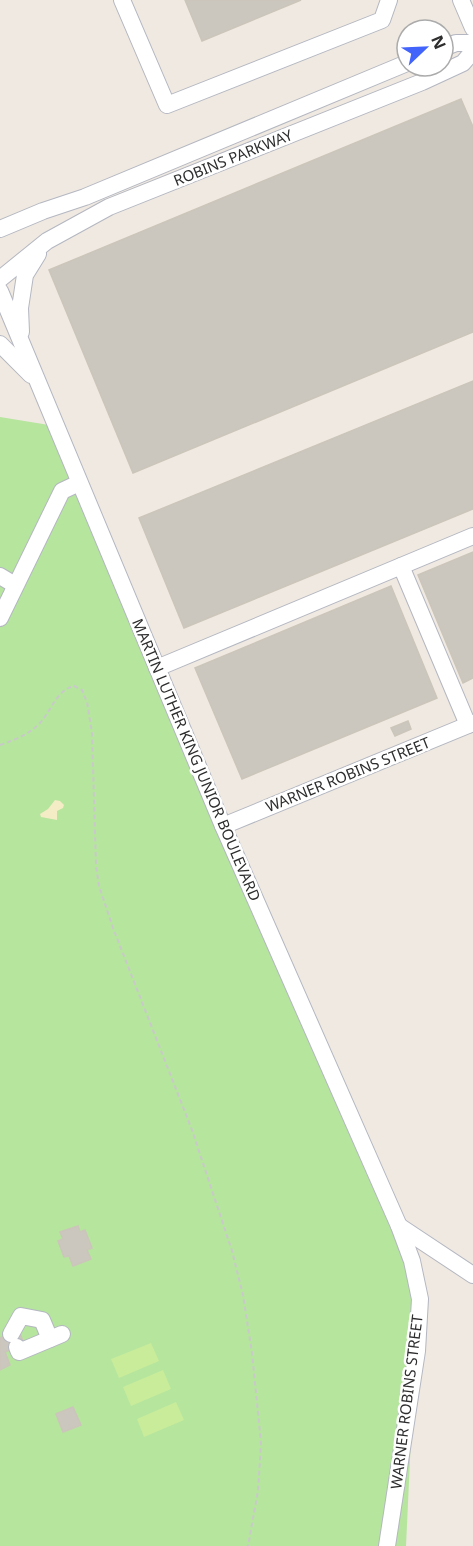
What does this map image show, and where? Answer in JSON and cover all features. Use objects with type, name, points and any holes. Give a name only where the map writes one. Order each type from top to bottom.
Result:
[{"type":"street","points":[[122,0],[167,105],[382,20],[389,0]]},
{"type":"street","points":[[462,0],[473,28]]},
{"type":"street","points":[[455,43],[473,43]]},
{"type":"street","name":"ROBINS PARKWAY","points":[[0,279],[47,241],[109,207],[422,82],[463,63],[473,51]]},
{"type":"street","name":"ROBINS PARKWAY","points":[[0,229],[85,197],[395,68]]},
{"type":"street","points":[[0,216],[21,220]]},
{"type":"street","points":[[21,342],[20,308],[25,275],[47,241]]},
{"type":"street","name":"MARTIN LUTHER KING JUNIOR BOULEVARD","points":[[0,291],[223,826],[399,1226]]},
{"type":"street","points":[[0,344],[37,381]]},
{"type":"street","points":[[0,618],[62,491],[79,483]]},
{"type":"street","points":[[157,668],[473,536]]},
{"type":"street","points":[[401,566],[471,724]]},
{"type":"street","points":[[0,576],[15,585]]},
{"type":"street","name":"WARNER ROBINS STREET","points":[[223,826],[471,724]]},
{"type":"street","points":[[399,1226],[473,1275]]},
{"type":"street","name":"WARNER ROBINS STREET","points":[[387,1546],[417,1351],[420,1299],[412,1261],[399,1226]]},
{"type":"street","points":[[21,1316],[42,1320],[56,1336],[19,1352],[14,1340],[21,1316]]},
{"type":"path","points":[[0,745],[20,738],[38,725],[65,689],[74,686],[85,694],[92,733],[96,866],[99,886],[113,928],[192,1130],[232,1251],[243,1295],[252,1353],[261,1443],[258,1491],[249,1546]]},
{"type":"green space","points":[[0,417],[55,426],[418,1287],[406,1546],[0,1546]]},
{"type":"green space","points":[[151,1343],[159,1361],[119,1378],[111,1359]]},
{"type":"green space","points":[[163,1370],[171,1389],[131,1406],[123,1387]]},
{"type":"green space","points":[[176,1402],[184,1420],[144,1437],[137,1419]]},
{"type":"sand","points":[[55,800],[64,805],[57,811],[57,820],[41,817],[40,814],[48,809]]},
{"type":"building","points":[[185,0],[301,0],[202,41]]},
{"type":"building","points":[[461,99],[473,127],[473,332],[133,473],[49,270]]},
{"type":"building","points":[[473,381],[473,509],[184,628],[139,518]]},
{"type":"building","points":[[473,552],[473,678],[463,683],[418,575]]},
{"type":"building","points":[[391,586],[437,698],[242,779],[195,668]]},
{"type":"building","points":[[408,721],[411,729],[395,736],[391,728]]},
{"type":"building","points":[[78,1226],[80,1232],[85,1230],[92,1248],[87,1250],[91,1259],[73,1266],[69,1256],[64,1257],[58,1241],[63,1239],[60,1232]]},
{"type":"building","points":[[19,1331],[24,1344],[5,1352],[10,1365],[0,1370],[0,1338]]},
{"type":"building","points":[[73,1407],[81,1425],[63,1432],[56,1414]]}]
